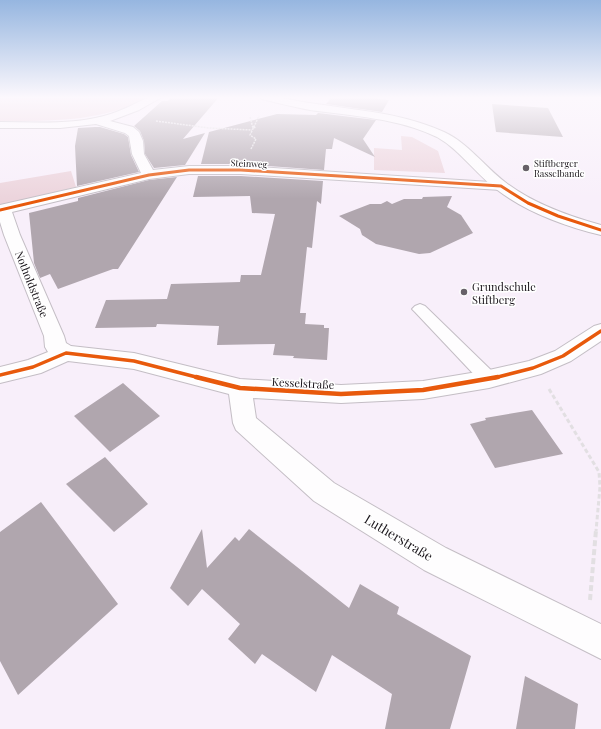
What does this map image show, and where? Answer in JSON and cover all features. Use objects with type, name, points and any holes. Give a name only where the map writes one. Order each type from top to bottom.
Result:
[{"type":"street","points":[[130,131],[135,135],[138,154],[148,172]]},
{"type":"street","points":[[431,131],[455,145],[501,186],[528,203],[558,216],[601,230]]},
{"type":"street","name":"Steinweg","points":[[2,210],[148,172],[189,170],[240,170],[501,186]]},
{"type":"street","name":"Notholdstraße","points":[[2,210],[54,336],[56,347],[66,353]]},
{"type":"street","name":"Kesselstraße","points":[[0,375],[33,367],[66,353],[134,361],[240,388],[341,394],[423,390],[489,379],[534,368],[563,356],[601,331]]},
{"type":"street","name":"Lutherstraße","points":[[240,388],[245,423],[324,492],[435,559],[595,639]]},
{"type":"lane","points":[[420,309],[489,379]]},
{"type":"path","points":[[240,170],[256,139],[250,135],[252,131]]},
{"type":"path","points":[[534,368],[553,394],[599,472],[600,487],[591,587],[595,639]]},
{"type":"shaded area","points":[[401,136],[412,137],[438,151],[445,173],[374,170],[374,148],[402,150]]},
{"type":"shaded area","points":[[71,171],[76,187],[0,205],[0,183]]},
{"type":"building","points":[[77,131],[114,131],[124,134],[128,137],[131,155],[139,172],[77,186],[75,146]]},
{"type":"building","points":[[140,131],[190,131],[183,139],[205,133],[185,165],[154,168],[145,154],[144,141]]},
{"type":"building","points":[[368,131],[363,139],[375,157],[334,138],[332,149],[326,149],[324,170],[241,164],[201,164],[209,132]]},
{"type":"building","points":[[560,131],[563,137],[496,132]]},
{"type":"building","points":[[198,176],[241,176],[323,181],[321,204],[317,201],[312,248],[307,247],[300,313],[306,313],[305,324],[324,325],[324,328],[329,328],[327,360],[273,355],[275,344],[217,345],[219,326],[157,324],[156,327],[95,328],[106,300],[167,299],[171,284],[240,282],[241,275],[261,275],[275,214],[252,213],[250,196],[193,197]]},
{"type":"building","points":[[177,177],[118,269],[113,269],[58,289],[50,274],[40,278],[34,263],[29,213],[78,201],[78,198],[149,180]]},
{"type":"building","points":[[452,196],[447,207],[461,215],[473,233],[430,253],[419,254],[376,244],[362,235],[360,229],[339,216],[370,204],[381,204],[387,201],[392,204],[404,199]]},
{"type":"building","points":[[123,383],[160,416],[110,452],[74,416]]},
{"type":"building","points":[[532,410],[563,454],[495,468],[470,424],[486,420],[485,418]]},
{"type":"building","points":[[105,457],[148,504],[114,532],[66,484]]},
{"type":"building","points":[[41,502],[118,604],[18,695],[0,661],[0,532]]},
{"type":"building","points":[[202,529],[207,568],[235,537],[239,541],[249,529],[349,608],[360,584],[399,607],[397,614],[471,656],[450,729],[385,729],[392,694],[332,655],[316,692],[262,654],[255,664],[228,639],[240,624],[202,589],[188,606],[170,588]]},
{"type":"building","points":[[525,676],[578,704],[575,729],[516,729]]},
{"type":"cycle path","points":[[0,210],[149,175],[189,170],[241,170],[501,186],[528,203],[558,216],[601,230]]},
{"type":"cycle path","points":[[0,375],[33,367],[66,353],[134,361],[240,388],[341,394],[423,390],[489,379],[533,368],[563,356],[601,331]]},
{"type":"place","name":"Stiftberger Rasselbande","points":[[526,168]]},
{"type":"place","name":"Grundschule Stiftberg","points":[[464,292]]}]
